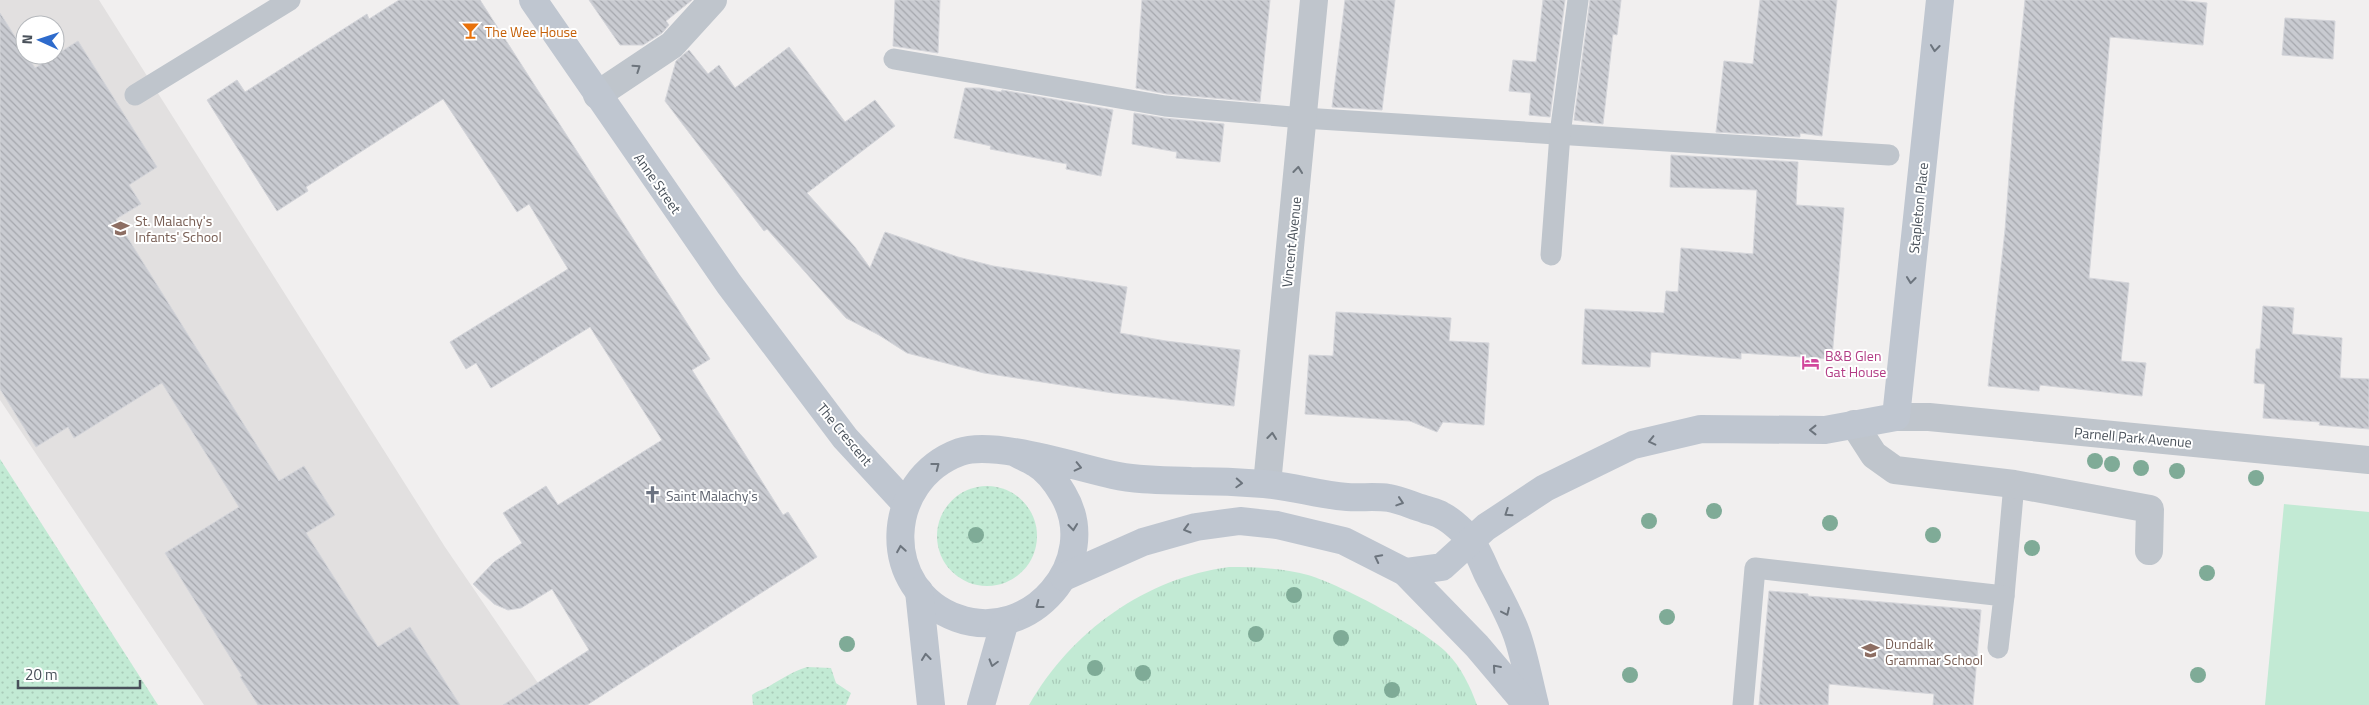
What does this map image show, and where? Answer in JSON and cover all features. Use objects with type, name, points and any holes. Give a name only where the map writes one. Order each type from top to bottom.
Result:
[{"type":"main road","name":"Anne Street","points":[[533,0],[597,96],[729,284],[788,362]]},
{"type":"main road","name":"Stapleton Place","points":[[1896,417],[1940,0]]},
{"type":"main road","name":"The Crescent","points":[[788,362],[845,438],[905,503]]},
{"type":"main road","points":[[1405,572],[1442,567],[1486,527],[1545,488],[1634,445],[1701,429],[1825,430],[1896,417]]},
{"type":"main road","points":[[1014,452],[1037,464],[1055,481],[1068,503],[1074,528],[1073,553],[1064,577],[1049,597],[1029,612],[1005,621],[981,623],[958,619],[937,608],[919,591],[907,572],[900,549],[900,526],[905,503],[919,481],[938,463],[962,452],[988,448],[1014,452],[1134,480],[1268,484],[1344,497],[1390,498],[1440,514],[1471,540],[1517,634],[1535,705]]},
{"type":"main road","points":[[1064,577],[1143,542],[1196,527],[1240,521],[1277,525],[1344,541],[1405,572],[1477,646],[1527,705]]},
{"type":"main road","points":[[919,591],[931,705]]},
{"type":"main road","points":[[981,705],[1005,621]]},
{"type":"street","points":[[597,96],[672,45],[713,0]]},
{"type":"street","name":"Vincent Avenue","points":[[1268,484],[1314,0]]},
{"type":"street","name":"Parnell Park Avenue","points":[[1896,417],[1929,418],[2369,460]]},
{"type":"street","points":[[1854,424],[1874,455],[1895,470],[2014,484],[2150,509],[2149,551]]},
{"type":"lane","points":[[135,95],[290,0]]},
{"type":"lane","points":[[1551,256],[1560,134],[1578,0]]},
{"type":"lane","points":[[894,59],[1165,106],[1303,118],[1888,155]]},
{"type":"lane","points":[[1998,648],[2014,484]]},
{"type":"lane","points":[[1743,705],[1755,568],[2004,596]]},
{"type":"shaded area","name":"St. Malachy's Infants' School","points":[[0,0],[99,0],[445,547],[553,705],[204,705],[0,400]]},
{"type":"green space","points":[[0,459],[158,705],[0,705]]},
{"type":"green space","points":[[987,486],[1006,489],[1023,500],[1034,517],[1037,536],[1034,555],[1023,572],[1006,583],[987,586],[968,583],[951,572],[940,555],[937,536],[940,517],[951,500],[968,489]]},
{"type":"green space","points":[[2284,504],[2369,512],[2369,705],[2265,705]]},
{"type":"green space","points":[[1229,567],[1269,568],[1308,575],[1341,588],[1381,608],[1420,632],[1447,653],[1465,677],[1477,705],[1029,705],[1046,678],[1066,654],[1114,612],[1140,596],[1169,583],[1198,573]]},
{"type":"green space","points":[[807,667],[831,668],[836,683],[851,693],[846,705],[753,705],[752,695]]},
{"type":"building","points":[[399,0],[480,0],[710,359],[692,370],[783,515],[788,512],[817,557],[587,705],[503,705],[589,650],[552,589],[521,608],[508,610],[494,604],[473,584],[494,562],[522,543],[503,513],[546,486],[558,505],[662,440],[590,327],[491,388],[476,363],[466,369],[450,342],[568,269],[529,204],[517,212],[443,99],[306,187],[308,191],[277,211],[207,100],[237,80],[245,92],[367,14],[369,19]]},
{"type":"building","points":[[589,0],[692,0],[666,21],[669,25],[662,33],[643,45],[620,45]]},
{"type":"building","points":[[895,0],[940,0],[938,53],[893,46]]},
{"type":"building","points":[[1142,0],[1270,0],[1260,102],[1167,94],[1136,88]]},
{"type":"building","points":[[1345,0],[1395,0],[1382,110],[1332,107]]},
{"type":"building","points":[[1543,0],[1565,0],[1550,117],[1529,115],[1531,93],[1509,91],[1513,60],[1536,62]]},
{"type":"building","points":[[1590,0],[1621,0],[1617,35],[1613,34],[1603,124],[1574,120]]},
{"type":"building","points":[[1760,0],[1837,0],[1822,136],[1800,133],[1800,137],[1716,132],[1724,61],[1753,64]]},
{"type":"building","points":[[2025,0],[2177,0],[2207,3],[2203,45],[2110,37],[2089,278],[2129,283],[2121,361],[2146,363],[2142,396],[2040,385],[2039,391],[1988,386],[2005,230],[2014,109]]},
{"type":"building","points":[[0,13],[15,37],[15,65],[33,65],[35,68],[40,65],[65,65],[65,49],[78,41],[157,167],[129,185],[141,204],[116,219],[279,481],[304,466],[335,515],[306,533],[378,647],[410,627],[460,705],[258,705],[165,553],[239,507],[162,383],[74,438],[68,427],[36,447],[0,389]]},
{"type":"building","points":[[2285,18],[2335,21],[2333,59],[2282,55]]},
{"type":"building","points":[[789,47],[845,122],[875,100],[895,126],[807,193],[855,247],[870,268],[885,232],[958,257],[993,266],[1127,287],[1120,333],[1240,350],[1234,406],[1113,393],[984,373],[907,353],[879,335],[846,318],[767,229],[764,231],[665,101],[676,61],[689,50],[708,74],[719,65],[735,88]]},
{"type":"building","points":[[965,88],[979,88],[1001,92],[1002,90],[1113,110],[1101,176],[1066,169],[1067,164],[990,149],[991,146],[954,138]]},
{"type":"building","points":[[1134,113],[1224,124],[1220,162],[1176,158],[1177,152],[1132,144]]},
{"type":"building","points":[[1671,155],[1798,162],[1796,205],[1844,208],[1832,359],[1741,353],[1741,359],[1651,352],[1650,367],[1582,364],[1585,309],[1664,313],[1666,291],[1678,292],[1681,248],[1753,254],[1757,190],[1670,187]]},
{"type":"building","points":[[2263,306],[2294,308],[2292,334],[2342,338],[2340,378],[2369,379],[2369,429],[2319,425],[2320,422],[2263,418],[2265,384],[2254,383],[2256,349],[2260,349]]},
{"type":"building","points":[[1336,312],[1451,318],[1449,341],[1489,343],[1484,425],[1443,422],[1437,432],[1410,421],[1305,414],[1309,355],[1333,356]]},
{"type":"building","name":"Dundalk Grammar School","points":[[1769,591],[1981,610],[1973,705],[1933,705],[1934,694],[1829,684],[1828,705],[1759,705]]},
{"type":"place","name":"The Wee House","points":[[471,31]]},
{"type":"place","name":"St. Malachy's Infants' School","points":[[121,228]]},
{"type":"place","name":"B&B Glen Gat House","points":[[1811,363]]},
{"type":"place","name":"Saint Malachy's","points":[[652,495]]},
{"type":"place","name":"Dundalk Grammar School","points":[[1871,651]]}]
